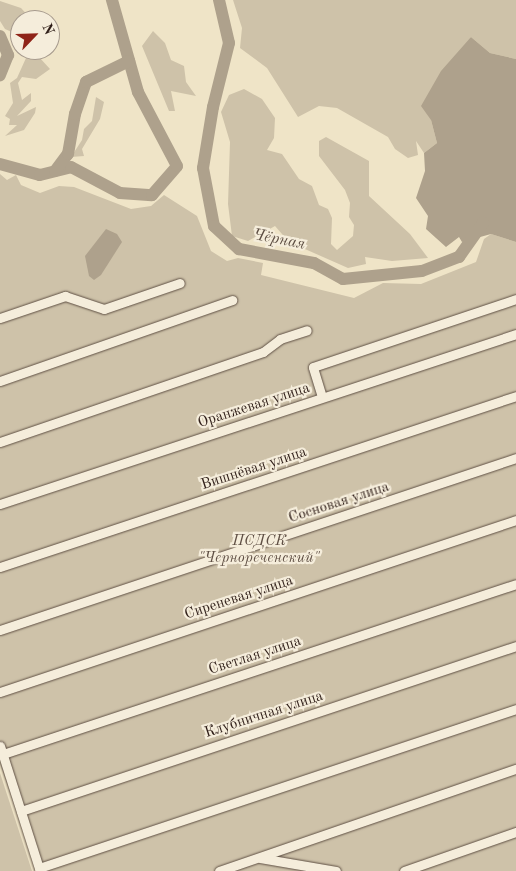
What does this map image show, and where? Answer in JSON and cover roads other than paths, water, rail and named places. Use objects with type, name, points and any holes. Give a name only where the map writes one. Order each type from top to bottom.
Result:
[{"type":"street","points":[[0,318],[65,296],[104,309],[180,283]]},
{"type":"street","points":[[322,398],[313,367],[516,299]]},
{"type":"street","points":[[0,381],[232,300]]},
{"type":"street","points":[[0,442],[263,352],[280,338],[307,330]]},
{"type":"street","name":"Оранжевая улица","points":[[0,504],[516,334]]},
{"type":"street","name":"Вишнёвая улица","points":[[0,567],[516,396]]},
{"type":"street","name":"Сосновая улица","points":[[0,630],[516,458]]},
{"type":"street","name":"Сиреневая улица","points":[[0,692],[516,520]]},
{"type":"street","name":"Светлая улица","points":[[2,750],[516,584]]},
{"type":"street","name":"Клубничная улица","points":[[21,811],[516,646]]},
{"type":"street","points":[[2,750],[40,869],[516,709]]},
{"type":"street","points":[[219,871],[516,768]]},
{"type":"street","points":[[404,871],[516,832]]},
{"type":"street","points":[[259,858],[336,871]]},
{"type":"waterway","name":"Чёрная","points":[[0,164],[40,175],[71,167],[120,193],[152,195],[177,166],[138,92],[112,0]]},
{"type":"waterway","name":"Чёрная","points":[[219,0],[229,43],[213,107],[203,168],[214,226],[239,249],[314,263],[343,279],[422,271],[459,257],[483,223]]},
{"type":"waterway","points":[[0,36],[8,55],[0,75]]},
{"type":"waterway","points":[[55,171],[68,154],[75,114],[86,82],[129,61]]},
{"type":"park label","name":"ПСДСК \"Чернореченский\"","points":[[259,550]]}]
